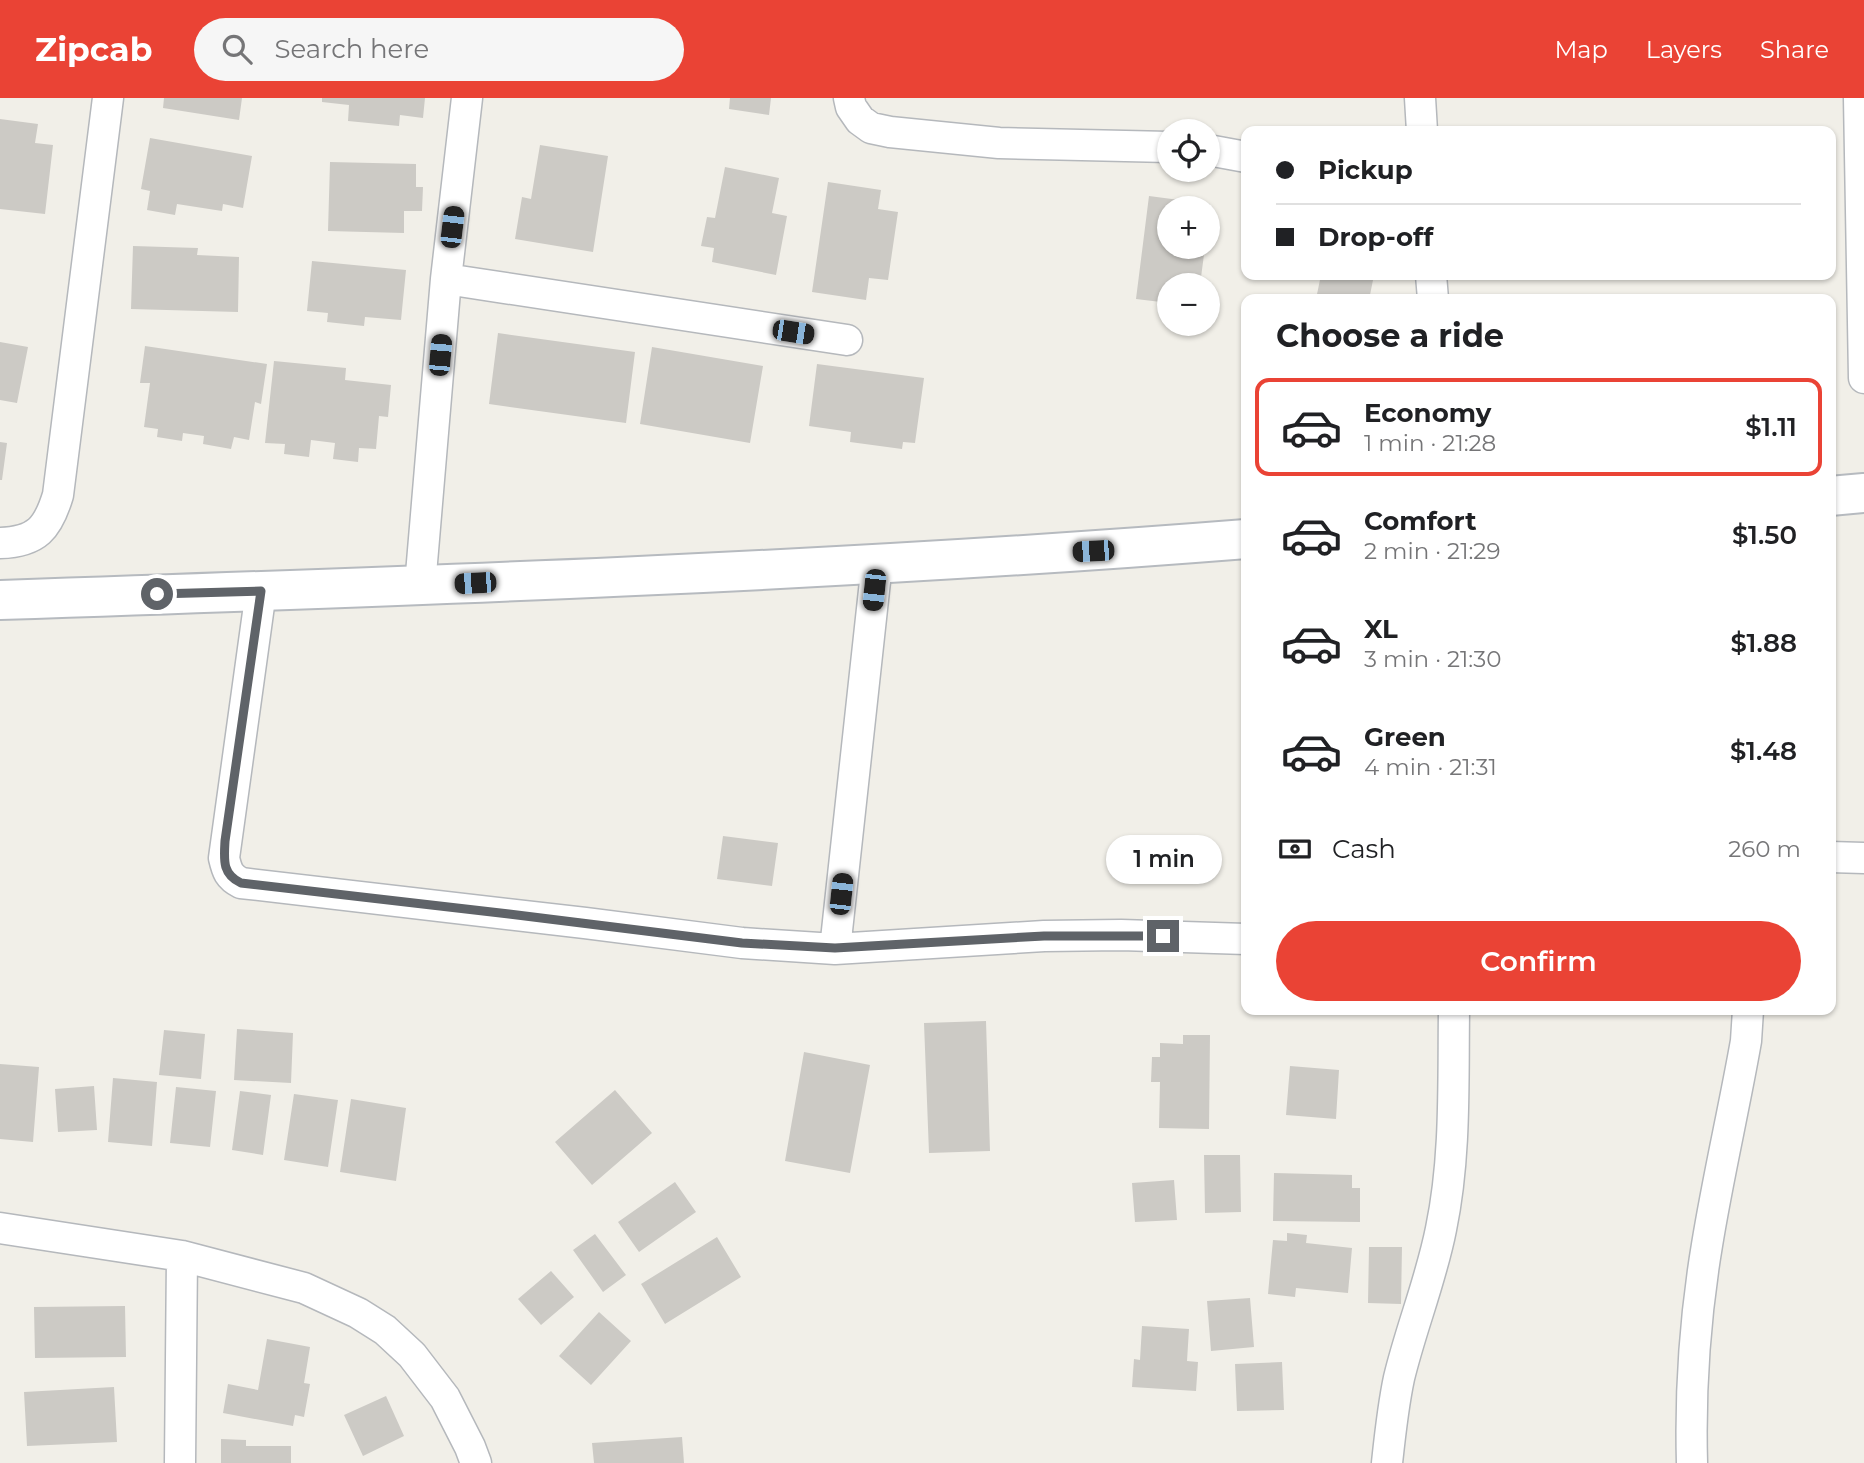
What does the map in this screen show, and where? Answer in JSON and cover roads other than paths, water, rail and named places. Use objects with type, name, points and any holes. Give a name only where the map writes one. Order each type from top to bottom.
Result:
[{"type":"street","points":[[0,543],[24,540],[38,533],[53,513],[58,495],[108,98]]},
{"type":"street","points":[[420,586],[446,279],[467,98]]},
{"type":"street","points":[[849,98],[851,107],[860,120],[871,128],[890,132],[999,143],[1157,148]]},
{"type":"street","points":[[1420,98],[1422,126]]},
{"type":"street","points":[[1858,98],[1864,378]]},
{"type":"street","points":[[1220,152],[1241,156]]},
{"type":"street","points":[[446,279],[847,340]]},
{"type":"street","points":[[1836,496],[1864,494]]},
{"type":"street","points":[[0,600],[420,586],[877,563],[1241,539]]},
{"type":"street","points":[[835,948],[877,563]]},
{"type":"street","points":[[261,591],[225,841],[224,858],[227,871],[241,883],[742,943],[835,948],[1044,936],[1121,935],[1241,939]]},
{"type":"street","points":[[1836,857],[1864,858]]},
{"type":"street","points":[[1387,1463],[1399,1378],[1442,1226],[1451,1141],[1454,1015]]},
{"type":"street","points":[[1692,1463],[1692,1387],[1704,1269],[1746,1041],[1748,1015]]},
{"type":"street","points":[[0,1228],[182,1256],[303,1288],[358,1313],[385,1330],[412,1355],[445,1398],[476,1463]]},
{"type":"street","points":[[180,1463],[182,1256]]}]
